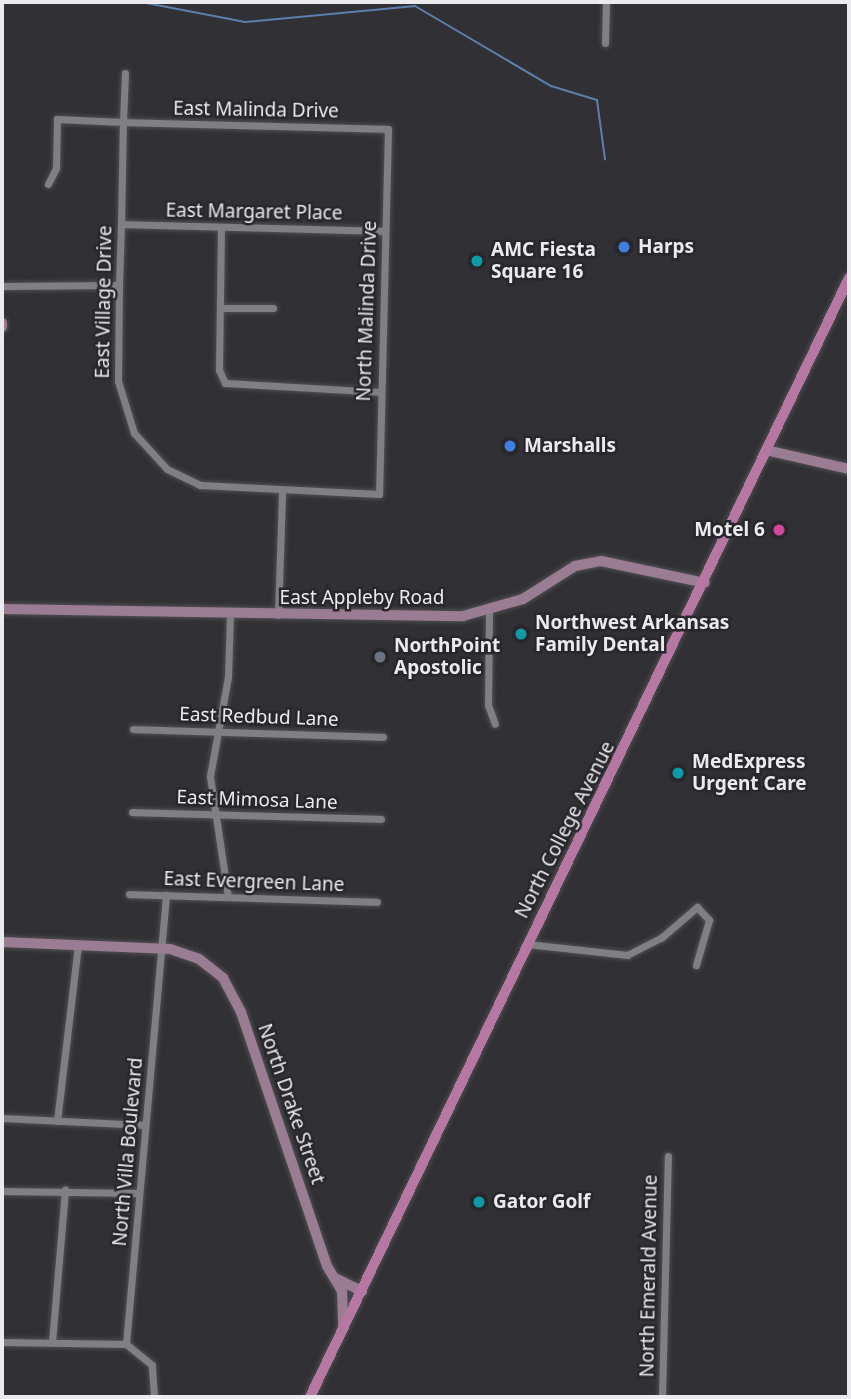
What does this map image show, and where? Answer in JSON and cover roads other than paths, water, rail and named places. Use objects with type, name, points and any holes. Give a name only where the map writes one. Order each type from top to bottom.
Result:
[{"type":"main road","name":"North College Avenue","points":[[310,1397],[527,944],[770,451],[849,278]]},
{"type":"street","points":[[605,43],[606,2]]},
{"type":"street","name":"East Village Drive","points":[[125,73],[119,393],[144,447],[167,469],[200,485],[282,492],[379,494]]},
{"type":"street","name":"East Malinda Drive","points":[[48,184],[56,168],[57,119],[388,129]]},
{"type":"street","name":"North Malinda Drive","points":[[379,494],[388,129]]},
{"type":"street","name":"East Margaret Place","points":[[121,224],[385,231]]},
{"type":"street","points":[[221,227],[219,370],[225,383],[380,392]]},
{"type":"street","points":[[2,286],[119,285]]},
{"type":"street","points":[[220,308],[273,308]]},
{"type":"street","points":[[770,451],[849,469]]},
{"type":"street","points":[[278,616],[282,492]]},
{"type":"street","name":"East Appleby Road","points":[[2,609],[278,616],[489,613],[592,561],[705,583]]},
{"type":"street","points":[[489,613],[488,705],[495,724]]},
{"type":"street","points":[[228,897],[210,765],[228,677],[230,614]]},
{"type":"street","name":"East Redbud Lane","points":[[134,729],[383,737]]},
{"type":"street","name":"East Mimosa Lane","points":[[132,812],[381,819]]},
{"type":"street","name":"East Evergreen Lane","points":[[129,894],[377,902]]},
{"type":"street","name":"North Villa Boulevard","points":[[127,1343],[145,1125],[164,948],[166,895]]},
{"type":"street","points":[[527,944],[627,955],[662,938],[697,907],[709,920],[696,965]]},
{"type":"street","name":"North Drake Street","points":[[2,942],[164,948],[208,964],[233,993],[334,1277],[345,1297],[342,1331]]},
{"type":"street","points":[[57,1121],[78,944]]},
{"type":"street","points":[[2,1118],[145,1125]]},
{"type":"street","name":"North Emerald Avenue","points":[[662,1397],[668,1156]]},
{"type":"street","points":[[52,1342],[65,1190]]},
{"type":"street","points":[[2,1191],[139,1193]]},
{"type":"street","points":[[334,1277],[362,1291]]},
{"type":"street","points":[[2,1342],[127,1343],[152,1365],[154,1397]]},
{"type":"waterway","points":[[141,2],[245,22],[415,6],[551,86],[597,100],[605,159]]},
{"type":"place","name":"Harps","points":[[624,247]]},
{"type":"place","name":"AMC Fiesta Square 16","points":[[477,261]]},
{"type":"place","name":"Marshalls","points":[[510,446]]},
{"type":"place","name":"Motel 6","points":[[779,530]]},
{"type":"place","name":"Northwest Arkansas Family Dental","points":[[521,634]]},
{"type":"place","name":"NorthPoint Apostolic","points":[[380,657]]},
{"type":"place","name":"MedExpress Urgent Care","points":[[678,773]]},
{"type":"place","name":"Gator Golf","points":[[479,1202]]}]
